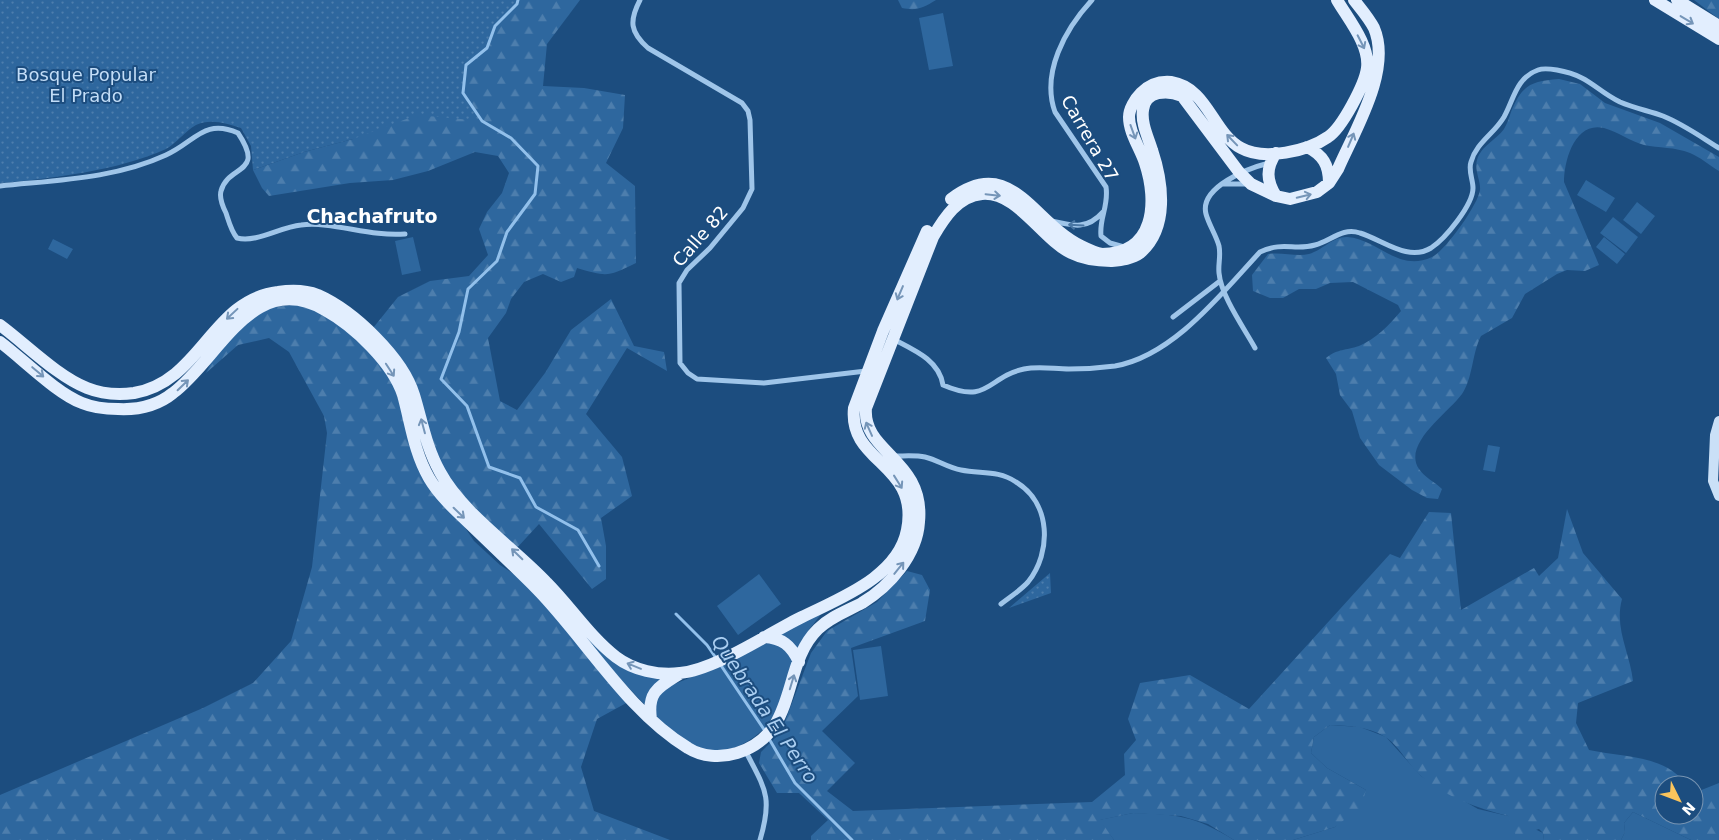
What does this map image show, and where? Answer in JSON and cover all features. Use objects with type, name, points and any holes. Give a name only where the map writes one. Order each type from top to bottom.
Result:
[{"type":"main road","points":[[651,719],[649,704],[653,693],[662,684],[746,647],[863,586],[890,562],[904,541],[908,520],[904,492],[898,480],[884,463],[865,448],[854,431],[854,408],[925,235],[948,202],[974,185],[991,183],[1008,187],[1020,194],[1065,237],[1092,251],[1101,254],[1131,248],[1145,233],[1152,206],[1145,163],[1130,126],[1129,114],[1140,94],[1152,84],[1166,82],[1179,84],[1189,89],[1201,99],[1230,140],[1250,153],[1273,158],[1307,147],[1328,137],[1339,127],[1366,75],[1368,63],[1364,47],[1337,0]]},
{"type":"main road","points":[[0,342],[63,392],[81,403],[101,408],[132,410],[154,404],[175,392],[196,372],[238,322],[254,309],[290,300],[312,303],[327,311],[344,322],[386,363],[396,378],[402,392],[417,456],[431,482],[446,501],[537,589],[593,658],[651,719],[690,750],[704,754],[730,755],[758,743],[781,718],[799,662],[810,638],[819,628],[877,592],[899,568],[915,544],[920,519],[919,502],[907,472],[871,436],[865,419],[866,408],[937,229],[953,208],[965,199],[991,193],[1007,199],[1050,238],[1070,253],[1100,261],[1122,260],[1138,255],[1155,234],[1161,207],[1159,179],[1143,123],[1142,108],[1149,98],[1159,92],[1172,91],[1182,96],[1239,172],[1251,184],[1276,196],[1290,199],[1304,197],[1317,192],[1329,183],[1338,169],[1378,76],[1378,41],[1373,27],[1354,0]]},
{"type":"main road","points":[[1655,0],[1719,39]]},
{"type":"main road","points":[[1677,0],[1719,26]]},
{"type":"main road","points":[[1307,147],[1318,152],[1325,160],[1329,171],[1329,183]]},
{"type":"main road","points":[[1273,158],[1267,174],[1269,186],[1276,196]]},
{"type":"main road","points":[[0,325],[72,380],[104,393],[124,394],[164,384],[178,372],[233,312],[251,300],[268,293],[291,290],[314,293],[330,301],[356,321],[396,358],[414,393],[429,451],[455,495],[545,580],[617,658],[634,667],[652,672],[681,674]]},
{"type":"main road","points":[[1719,421],[1715,435],[1716,480],[1719,496]]},
{"type":"main road","points":[[764,636],[775,637],[788,644],[799,662]]},
{"type":"street","name":"Calle 82","points":[[640,0],[635,9],[632,27],[638,39],[648,48],[742,103],[748,111],[750,120],[752,189],[743,208],[710,248],[687,270],[679,283],[680,363],[688,373],[697,379],[764,384],[868,370]]},
{"type":"street","name":"Carrera 27","points":[[1092,0],[1071,26],[1055,60],[1050,82],[1050,98],[1064,127],[1106,187],[1108,200],[1100,225],[1101,236],[1110,243],[1131,248]]},
{"type":"street","points":[[893,339],[922,354],[941,373],[943,385],[960,392],[976,393],[1020,370],[1036,366],[1068,369],[1116,366],[1148,355],[1167,344],[1224,291],[1260,252],[1272,246],[1289,245],[1304,247],[1317,245],[1333,235],[1347,231],[1359,232],[1407,252],[1422,253],[1433,247],[1466,211],[1472,200],[1473,188],[1470,164],[1477,148],[1504,117],[1515,89],[1525,77],[1540,69],[1573,73],[1588,80],[1618,101],[1663,116],[1719,148]]},
{"type":"street","points":[[0,186],[116,172],[166,155],[203,130],[216,127],[238,133],[248,149],[248,158],[244,166],[226,182],[221,191],[221,202],[233,233],[237,238],[252,239],[302,224],[380,234],[404,234]]},
{"type":"street","points":[[1255,348],[1220,281],[1218,272],[1221,255],[1218,242],[1206,214],[1206,206],[1208,199],[1239,172],[1273,158]]},
{"type":"street","points":[[1223,184],[1251,184]]},
{"type":"street","name":"Carrera 27","points":[[1043,218],[1076,227],[1096,220],[1105,210]]},
{"type":"street","points":[[1173,316],[1220,281]]},
{"type":"street","points":[[893,456],[925,457],[961,470],[997,473],[1015,481],[1028,490],[1038,506],[1044,524],[1045,542],[1039,562],[1027,582],[1001,604]]},
{"type":"street","points":[[745,750],[764,788],[768,802],[760,840]]},
{"type":"green space","name":"Bosque Popular El Prado","points":[[0,0],[518,0],[517,4],[495,26],[487,48],[466,65],[463,93],[482,121],[417,115],[353,139],[304,152],[253,170],[251,146],[241,128],[219,122],[207,122],[196,125],[166,149],[128,163],[62,176],[0,183]]},
{"type":"green space","points":[[381,0],[580,0],[547,44],[543,86],[584,88],[625,95],[623,128],[606,163],[635,186],[636,263],[607,274],[577,268],[574,277],[561,282],[543,274],[524,282],[511,299],[506,313],[488,338],[500,401],[517,410],[545,373],[571,330],[611,299],[634,346],[664,352],[667,371],[627,348],[586,414],[622,457],[632,496],[601,518],[606,546],[606,579],[592,589],[539,524],[514,551],[441,474],[369,333],[398,297],[430,281],[469,276],[488,255],[479,229],[487,212],[502,193],[509,173],[498,156],[475,152],[428,171],[393,180],[350,183],[269,196],[262,188],[253,170],[304,152],[353,139]]},
{"type":"green space","points":[[898,0],[936,0],[923,7],[912,9],[902,8]]},
{"type":"green space","points":[[1694,0],[1719,0],[1719,19]]},
{"type":"green space","points":[[943,13],[953,66],[929,70],[919,18]]},
{"type":"green space","points":[[1559,79],[1580,84],[1605,103],[1660,123],[1719,157],[1719,171],[1690,153],[1644,145],[1604,128],[1594,127],[1586,130],[1579,136],[1569,153],[1564,182],[1599,265],[1585,271],[1567,270],[1557,274],[1525,294],[1512,318],[1481,336],[1466,388],[1429,429],[1421,439],[1417,449],[1415,459],[1419,469],[1442,489],[1438,499],[1427,498],[1412,490],[1379,465],[1360,438],[1352,411],[1340,395],[1336,374],[1326,358],[1338,351],[1359,346],[1377,336],[1401,311],[1398,305],[1353,282],[1330,283],[1316,289],[1299,289],[1283,298],[1270,298],[1253,291],[1252,275],[1268,254],[1309,254],[1332,241],[1347,237],[1369,243],[1388,254],[1409,261],[1420,261],[1432,257],[1452,237],[1478,197],[1480,183],[1476,168],[1479,155],[1504,129],[1519,96],[1534,83]]},
{"type":"green space","points":[[1586,180],[1615,198],[1606,212],[1577,195]]},
{"type":"green space","points":[[1637,202],[1655,216],[1641,234],[1623,220]]},
{"type":"green space","points":[[1613,217],[1638,237],[1626,253],[1600,233]]},
{"type":"green space","points":[[413,237],[421,271],[402,275],[395,241]]},
{"type":"green space","points":[[1604,237],[1625,254],[1617,264],[1596,247]]},
{"type":"green space","points":[[53,239],[73,249],[67,259],[48,249]]},
{"type":"green space","points":[[312,303],[386,363],[417,456],[474,541],[500,565],[537,589],[630,701],[597,719],[581,767],[594,811],[670,840],[0,840],[0,795],[203,708],[253,683],[291,641],[312,567],[327,433],[324,416],[289,352],[269,338],[238,345],[206,373],[221,342],[254,309]]},
{"type":"green space","points":[[1488,445],[1500,447],[1495,472],[1483,470]]},
{"type":"green space","points":[[1567,509],[1583,553],[1622,599],[1620,610],[1621,630],[1633,681],[1578,703],[1576,723],[1589,750],[1642,759],[1667,768],[1678,775],[1654,775],[1654,822],[1633,812],[1624,823],[1625,832],[1621,840],[1544,840],[1543,833],[1539,829],[1516,836],[1508,816],[1451,796],[1421,776],[1390,740],[1379,733],[1358,727],[1330,725],[1314,737],[1311,753],[1327,768],[1366,790],[1361,807],[1335,827],[1293,840],[1234,840],[1208,824],[1181,816],[1133,813],[1100,820],[1114,840],[811,840],[811,836],[828,820],[799,793],[777,793],[759,763],[761,752],[781,732],[811,653],[827,631],[877,602],[907,571],[922,575],[930,590],[925,621],[851,648],[858,696],[822,731],[855,763],[827,791],[853,811],[1092,802],[1125,775],[1124,754],[1136,740],[1128,719],[1140,683],[1190,675],[1249,709],[1390,554],[1400,558],[1429,512],[1451,513],[1461,610],[1534,568],[1539,576],[1558,558]]},
{"type":"green space","points":[[1050,573],[1051,593],[1009,608]]},
{"type":"green space","points":[[759,574],[781,604],[738,635],[717,606]]},
{"type":"green space","points":[[550,593],[586,634],[664,678],[645,705],[609,667]]},
{"type":"green space","points":[[822,613],[808,631],[798,651],[777,634]]},
{"type":"green space","points":[[771,641],[787,647],[793,661],[777,715],[771,724],[745,743],[730,749],[716,750],[703,748],[677,736],[654,713],[657,695],[667,687],[724,664]]},
{"type":"green space","points":[[881,646],[888,696],[860,700],[853,650]]},
{"type":"green space","points":[[1330,725],[1360,727],[1386,737],[1421,776],[1478,809],[1508,816],[1543,833],[1544,840],[1293,840],[1335,827],[1366,790],[1327,768],[1311,753],[1314,737]]},
{"type":"green space","points":[[1719,783],[1719,840],[1691,840],[1660,825],[1704,825],[1704,789]]},
{"type":"green space","points":[[1633,812],[1654,822],[1654,825],[1660,825],[1691,840],[1621,840],[1625,832],[1624,823]]},
{"type":"green space","points":[[1133,813],[1185,818],[1196,821],[1234,840],[1114,840],[1099,820]]},
{"type":"waterway","name":"Quebrada El Perro","points":[[518,0],[517,4],[495,26],[487,48],[466,65],[463,93],[482,121],[511,138],[538,166],[535,194],[507,232],[497,261],[468,289],[459,332],[441,379],[467,406],[489,467],[520,478],[536,507],[578,530],[599,566]]},
{"type":"waterway","name":"Quebrada El Perro","points":[[676,614],[707,645],[716,658]]},
{"type":"waterway","name":"Quebrada El Perro","points":[[720,664],[765,731]]},
{"type":"waterway","name":"Quebrada El Perro","points":[[768,737],[795,783],[852,840]]},
{"type":"district","name":"Chachafruto","points":[[372,216]]}]
